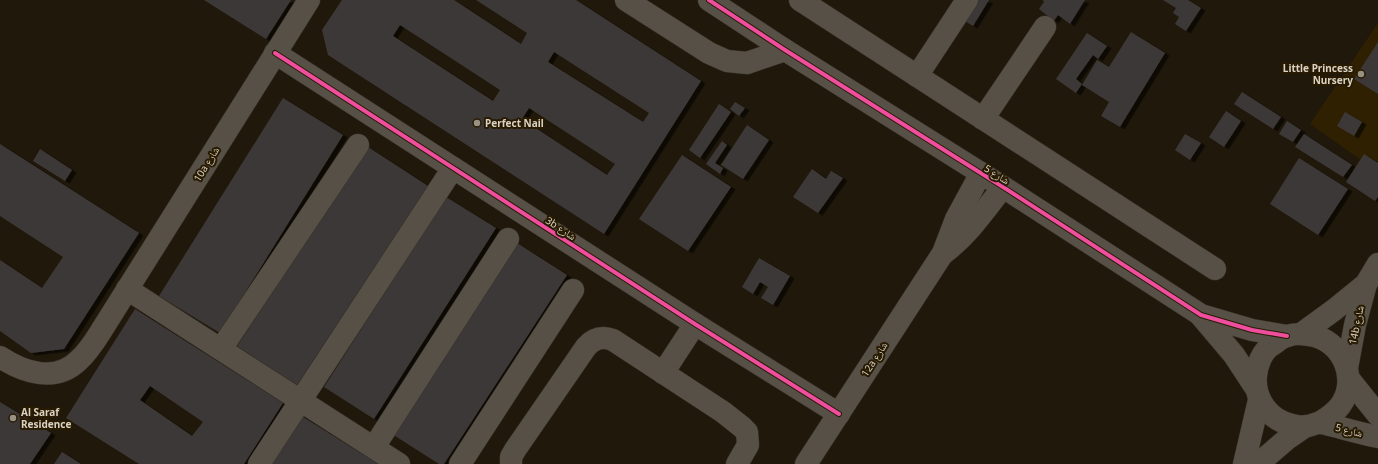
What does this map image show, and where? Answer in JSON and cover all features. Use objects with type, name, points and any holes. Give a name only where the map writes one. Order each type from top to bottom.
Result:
[{"type":"street","name":"10a شارع","points":[[4,360],[17,374],[30,382],[45,386],[60,385],[75,380],[87,371],[95,358],[103,328],[275,53],[281,30],[309,0]]},
{"type":"street","points":[[626,0],[709,53],[727,61],[747,63],[785,50]]},
{"type":"street","name":"شارع 5","points":[[710,0],[785,50],[1003,187],[1200,315],[1234,355],[1257,393]]},
{"type":"street","points":[[800,0],[1215,269]]},
{"type":"street","points":[[917,76],[967,0]]},
{"type":"street","points":[[983,118],[1045,27]]},
{"type":"street","name":"3b شارع","points":[[275,53],[695,324],[838,414]]},
{"type":"street","points":[[222,349],[358,144]]},
{"type":"street","points":[[259,464],[453,168]]},
{"type":"street","name":"12a شارع","points":[[806,464],[943,253],[956,219],[981,173]]},
{"type":"street","name":"12a شارع","points":[[943,253],[962,239],[1003,187]]},
{"type":"street","points":[[374,447],[508,239]]},
{"type":"street","name":"14b شارع","points":[[1348,373],[1355,326],[1366,284],[1378,264]]},
{"type":"street","name":"14b شارع","points":[[1294,335],[1334,310],[1366,284]]},
{"type":"street","points":[[127,289],[400,464]]},
{"type":"street","points":[[460,464],[573,290]]},
{"type":"street","name":"شارع 5","points":[[1200,315],[1252,330],[1294,335]]},
{"type":"street","points":[[663,373],[695,324]]},
{"type":"street","points":[[1244,464],[1257,393],[1257,365],[1269,347],[1294,335],[1316,336],[1330,343],[1340,354],[1348,373],[1378,415]]},
{"type":"street","points":[[511,464],[511,457],[515,450],[586,347],[592,341],[598,338],[606,337],[613,340],[723,412],[742,427],[747,432],[748,445],[737,464]]},
{"type":"street","points":[[1258,464],[1287,439],[1332,416],[1341,406],[1347,393],[1348,373]]},
{"type":"street","points":[[1257,393],[1267,411],[1278,420],[1292,425],[1313,425]]},
{"type":"street","name":"شارع 5","points":[[1313,425],[1378,438]]},
{"type":"shaded area","name":"Little Princess Nursery","points":[[1378,23],[1378,172],[1310,124]]},
{"type":"building","points":[[204,0],[291,0],[266,39]]},
{"type":"building","points":[[342,0],[454,0],[521,44],[527,33],[476,0],[576,0],[701,81],[604,234],[328,55],[322,30]],"holes":[[[400,25],[500,90],[493,101],[393,36]],[[554,52],[649,113],[643,122],[548,62]],[[529,108],[615,164],[607,175],[522,119]]]},
{"type":"building","points":[[969,0],[989,0],[973,26],[965,21]]},
{"type":"building","points":[[1043,0],[1085,0],[1070,24],[1058,15],[1054,21],[1039,9],[1044,2]]},
{"type":"building","points":[[1163,0],[1188,0],[1201,8],[1186,31],[1175,24],[1179,17],[1173,13],[1176,8]]},
{"type":"building","points":[[1131,32],[1165,53],[1120,127],[1101,116],[1109,102],[1082,85],[1097,60],[1109,67]]},
{"type":"building","points":[[1087,33],[1107,46],[1098,59],[1093,55],[1076,79],[1082,84],[1076,93],[1056,79]]},
{"type":"building","points":[[1378,42],[1378,94],[1354,79]]},
{"type":"building","points":[[1242,92],[1281,117],[1273,129],[1234,104]]},
{"type":"building","points":[[283,98],[343,135],[220,333],[159,296]]},
{"type":"building","points":[[735,102],[745,108],[739,116],[730,109]]},
{"type":"building","points":[[719,104],[731,112],[700,158],[689,150]]},
{"type":"building","points":[[1226,111],[1241,121],[1224,147],[1209,137]]},
{"type":"building","points":[[1345,112],[1362,122],[1354,136],[1337,126]]},
{"type":"building","points":[[1287,121],[1301,130],[1293,142],[1279,134]]},
{"type":"building","points":[[747,125],[769,140],[743,179],[721,165]]},
{"type":"building","points":[[1185,134],[1201,143],[1190,160],[1175,150]]},
{"type":"building","points":[[1304,134],[1352,165],[1343,177],[1295,147]]},
{"type":"building","points":[[722,141],[727,145],[715,163],[723,168],[720,174],[706,164]]},
{"type":"building","points":[[0,144],[139,233],[64,349],[31,353],[0,331],[0,260],[42,288],[63,257],[0,216]]},
{"type":"building","points":[[368,147],[428,186],[297,385],[237,346]]},
{"type":"building","points":[[40,149],[72,170],[65,181],[33,161]]},
{"type":"building","points":[[1364,154],[1378,163],[1378,197],[1375,201],[1346,182]]},
{"type":"building","points":[[682,155],[731,187],[688,251],[639,219]]},
{"type":"building","points":[[1299,158],[1348,189],[1318,235],[1270,204]]},
{"type":"building","points":[[812,169],[826,179],[831,171],[843,178],[818,213],[793,197]]},
{"type":"building","points":[[446,197],[496,228],[374,419],[324,387]]},
{"type":"building","points":[[517,243],[567,275],[444,464],[439,464],[392,434]]},
{"type":"building","points":[[759,258],[790,276],[773,305],[761,298],[768,287],[760,282],[753,294],[742,287]]},
{"type":"building","points":[[135,309],[283,403],[244,464],[139,464],[66,418]],"holes":[[[150,386],[203,422],[192,436],[140,400]]]},
{"type":"building","name":"Al Saraf Residence","points":[[0,402],[51,433],[30,464],[0,464]]},
{"type":"building","points":[[300,415],[378,464],[269,464]]},
{"type":"building","points":[[62,452],[81,464],[54,464]]},
{"type":"cycle path","points":[[709,0],[1201,315],[1252,330],[1287,336]]},
{"type":"cycle path","points":[[275,53],[695,324],[839,414]]},
{"type":"place","name":"Little Princess Nursery","points":[[1361,74]]},
{"type":"place","name":"Perfect Nail","points":[[477,123]]},
{"type":"place","name":"Al Saraf Residence","points":[[13,418]]}]
